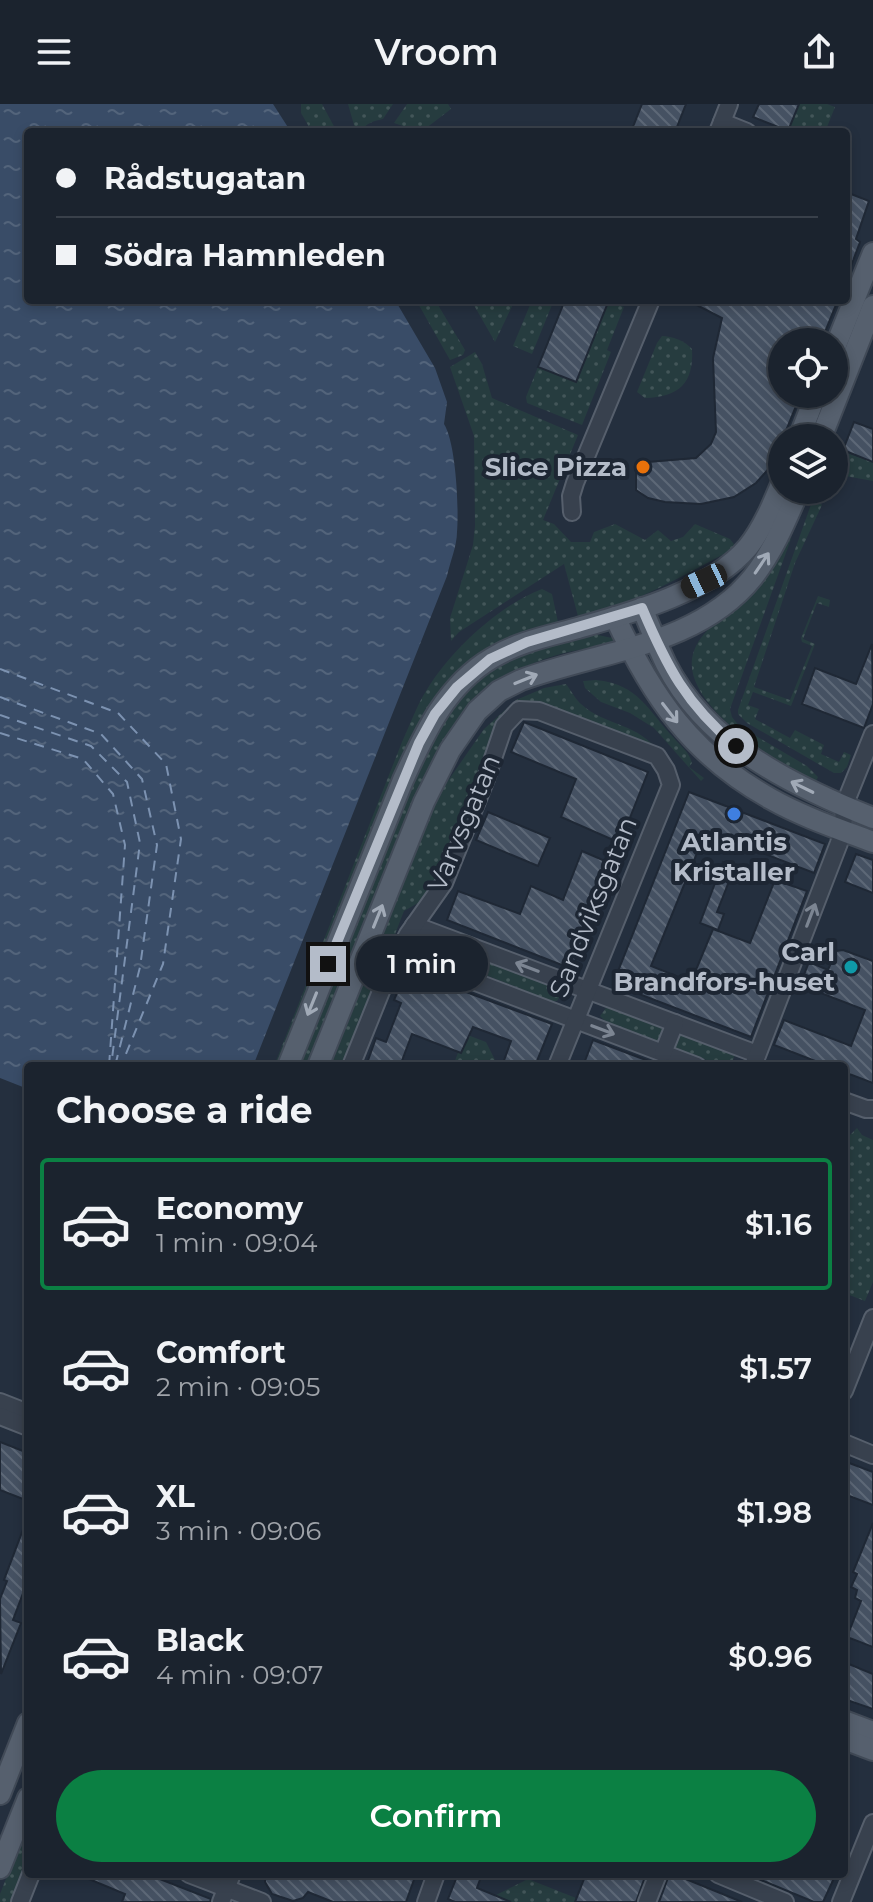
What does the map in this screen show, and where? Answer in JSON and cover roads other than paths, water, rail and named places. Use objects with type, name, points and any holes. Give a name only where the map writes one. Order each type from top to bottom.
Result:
[{"type":"main road","points":[[843,328],[873,253]]},
{"type":"main road","points":[[827,424],[873,306]]},
{"type":"main road","points":[[290,1062],[392,806],[435,714],[457,687],[490,659],[527,642],[642,608],[704,581],[741,554],[772,504]]},
{"type":"main road","points":[[320,1062],[424,802],[466,726],[499,691],[521,680],[655,639],[705,618],[745,587],[778,538],[793,504]]},
{"type":"main road","points":[[642,608],[667,666],[685,694],[726,737],[772,771],[873,818]]},
{"type":"main road","points":[[615,617],[658,699],[708,754],[771,799],[873,842]]},
{"type":"main road","points":[[848,1723],[873,1732]]},
{"type":"main road","points":[[0,1794],[24,1733]]},
{"type":"main road","points":[[848,1741],[873,1750]]},
{"type":"main road","points":[[0,1868],[24,1808]]},
{"type":"street","points":[[720,127],[729,104]]},
{"type":"street","points":[[572,512],[571,496],[575,483],[649,304]]},
{"type":"street","name":"Sandviksgatan","points":[[517,711],[539,711],[657,756],[671,785],[559,1062]]},
{"type":"street","name":"Varvsgatan","points":[[353,1062],[399,953],[414,925],[444,883],[504,726],[517,711]]},
{"type":"street","points":[[414,925],[675,1023],[755,1060],[843,830],[844,806],[873,734]]},
{"type":"street","points":[[399,953],[687,1062]]},
{"type":"street","points":[[663,1053],[675,1023]]},
{"type":"street","points":[[848,1102],[873,1109]]},
{"type":"street","points":[[848,1381],[873,1318]]},
{"type":"street","points":[[0,1402],[24,1411]]},
{"type":"street","points":[[0,1416],[24,1425]]},
{"type":"street","points":[[848,1445],[873,1455]]},
{"type":"street","points":[[841,1902],[873,1823]]},
{"type":"street","points":[[20,1902],[29,1878]]},
{"type":"street","points":[[200,1878],[262,1902]]},
{"type":"street","points":[[426,1902],[435,1878]]},
{"type":"street","points":[[647,1902],[656,1878]]},
{"type":"street","points":[[728,1878],[785,1902]]},
{"type":"water","points":[[0,104],[273,104],[288,128],[24,128],[24,304],[397,304],[435,368],[447,402],[444,424],[454,460],[458,521],[447,576],[255,1062],[24,1062],[24,1087],[0,1078]]},
{"type":"place","name":"Slice Pizza","points":[[643,467]]},
{"type":"place","name":"Atlantis Kristaller","points":[[734,814]]},
{"type":"place","name":"Carl Brandfors-huset","points":[[851,967]]}]
